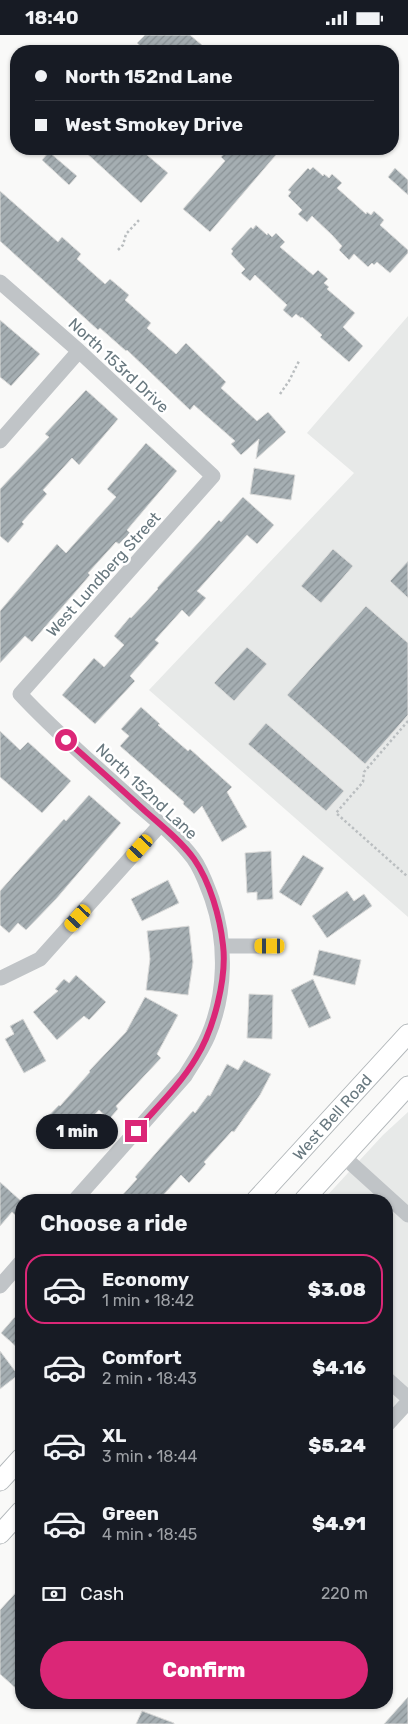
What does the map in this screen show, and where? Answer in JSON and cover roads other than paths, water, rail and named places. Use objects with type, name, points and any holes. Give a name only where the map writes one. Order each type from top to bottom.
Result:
[{"type":"main road","name":"West Bell Road","points":[[261,1194],[408,1034]]},
{"type":"main road","points":[[310,1194],[408,1086]]},
{"type":"main road","points":[[0,1481],[15,1465]]},
{"type":"main road","points":[[0,1534],[15,1518]]},
{"type":"street","name":"North 153rd Drive","points":[[0,282],[79,351],[213,476]]},
{"type":"street","points":[[0,441],[79,351]]},
{"type":"street","name":"West Lundberg Street","points":[[20,694],[213,476]]},
{"type":"street","name":"North 152nd Lane","points":[[20,694],[39,715],[160,825],[194,859],[207,884],[215,908],[223,946],[221,987],[208,1035],[198,1056],[185,1076],[80,1194]]},
{"type":"street","points":[[1,978],[40,959],[160,825]]},
{"type":"street","points":[[223,946],[270,946]]},
{"type":"street","points":[[344,1157],[385,1194]]},
{"type":"street","points":[[393,1201],[408,1215]]},
{"type":"street","points":[[0,1286],[15,1269]]},
{"type":"street","points":[[393,1384],[408,1397]]},
{"type":"street","points":[[393,1418],[408,1402]]}]
